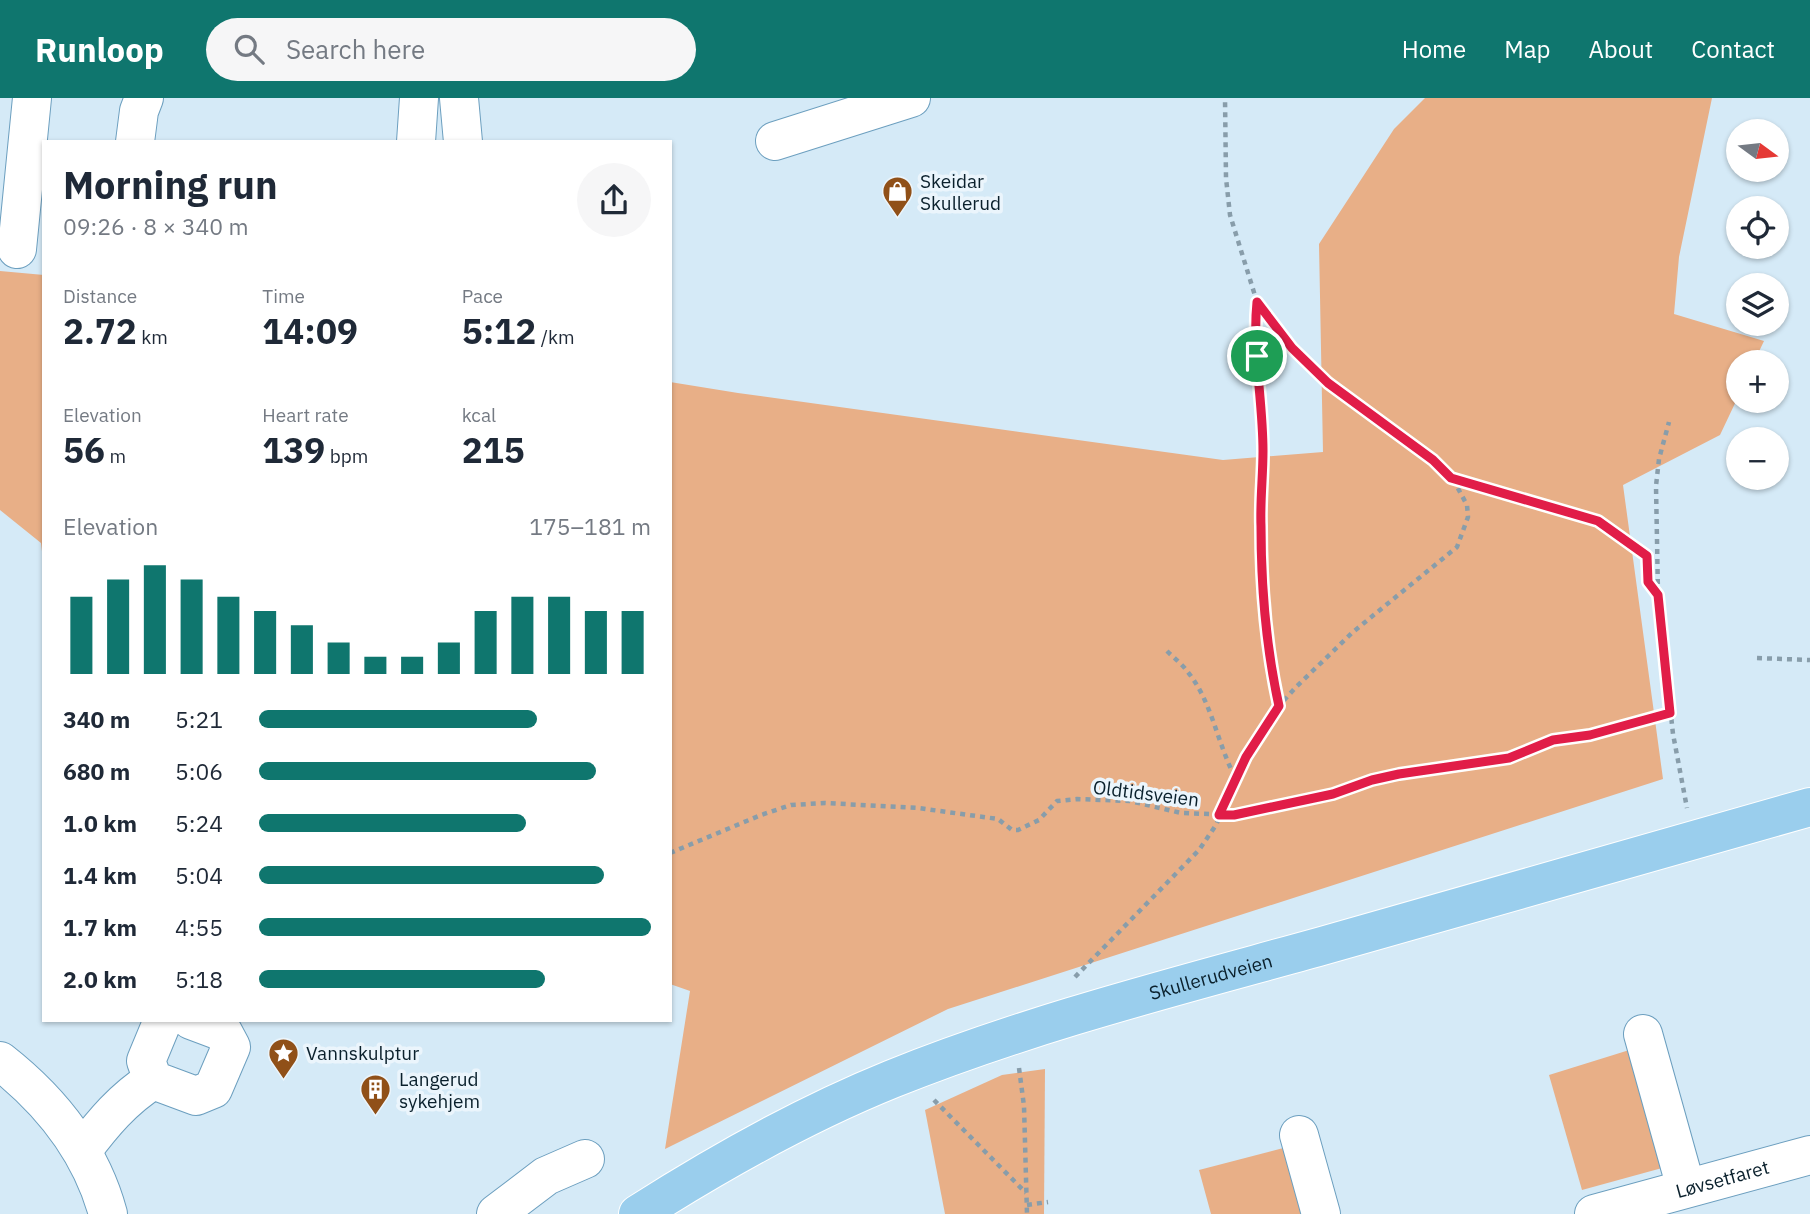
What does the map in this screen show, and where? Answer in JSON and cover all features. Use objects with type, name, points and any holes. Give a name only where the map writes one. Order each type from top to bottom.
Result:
[{"type":"main road","name":"Skullerudveien","points":[[638,1214],[696,1178],[794,1125],[889,1080],[976,1047],[1109,1006],[1810,807]]},
{"type":"street","points":[[17,249],[32,98]]},
{"type":"street","points":[[135,140],[139,111],[144,98]]},
{"type":"street","points":[[416,140],[419,98]]},
{"type":"street","points":[[459,98],[463,140]]},
{"type":"street","points":[[775,141],[911,98]]},
{"type":"street","points":[[162,1022],[146,1061],[153,1080],[197,1096],[213,1090],[231,1047],[223,1032],[196,1022]]},
{"type":"street","points":[[1643,1034],[1675,1199]]},
{"type":"street","points":[[0,1061],[62,1119],[92,1168],[108,1214]]},
{"type":"street","points":[[82,1151],[113,1111],[131,1094],[153,1080]]},
{"type":"street","points":[[1299,1135],[1321,1214]]},
{"type":"street","name":"Løvsetfaret","points":[[1594,1214],[1675,1199],[1810,1155]]},
{"type":"street","points":[[495,1214],[546,1177],[585,1159]]},
{"type":"path","points":[[1070,982],[1199,850],[1253,745],[1279,706],[1353,632],[1457,547],[1467,524],[1468,510],[1451,478],[1433,460],[1328,383],[1292,348],[1257,302],[1230,215],[1226,178],[1225,98]]},
{"type":"path","points":[[1257,302],[1254,328],[1263,451],[1261,560],[1269,661],[1279,706]]},
{"type":"path","points":[[1669,422],[1659,459],[1656,485],[1658,595],[1670,713],[1693,840]]},
{"type":"path","points":[[1451,478],[1598,521],[1647,556],[1648,582],[1658,595]]},
{"type":"path","points":[[1167,651],[1188,671],[1199,690],[1213,720],[1224,757],[1235,778]]},
{"type":"path","points":[[1757,658],[1810,660]]},
{"type":"path","name":"Oldtidsveien","points":[[672,852],[791,805],[825,803],[918,808],[998,819],[1017,831],[1039,820],[1057,801],[1077,799],[1130,801],[1181,813],[1234,815],[1321,796],[1399,774],[1509,758],[1553,740],[1590,735],[1670,713]]},
{"type":"path","points":[[1019,1063],[1024,1106],[1027,1214]]},
{"type":"path","points":[[928,1095],[1027,1194]]},
{"type":"path","points":[[1027,1205],[1048,1202]]},
{"type":"shaded area","points":[[1425,98],[1712,98],[1679,257],[1674,314],[1726,330],[1726,336],[1747,336],[1764,341],[1760,350],[1726,350],[1726,413],[1730,413],[1720,435],[1623,485],[1663,779],[948,1009],[665,1149],[690,991],[672,985],[672,382],[1223,460],[1323,452],[1319,244],[1394,129]]},
{"type":"shaded area","points":[[0,271],[42,275],[42,551],[41,543],[0,510]]},
{"type":"shaded area","points":[[1639,1047],[1673,1165],[1582,1190],[1549,1075]]},
{"type":"shaded area","points":[[1045,1069],[1044,1214],[945,1214],[925,1110],[1002,1075]]},
{"type":"shaded area","points":[[1291,1146],[1311,1214],[1211,1214],[1199,1170]]},
{"type":"place","name":"Skeidar Skullerud","points":[[897,219]]},
{"type":"place","name":"Vannskulptur","points":[[283,1080]]},
{"type":"place","name":"Langerud sykehjem","points":[[376,1117]]},
{"type":"route","points":[[1257,302],[1292,348],[1328,383],[1433,460],[1451,478],[1598,521],[1647,556],[1648,582],[1658,595],[1670,713],[1590,735],[1553,740],[1509,758],[1399,774],[1333,794],[1234,815],[1219,815],[1246,757],[1279,706],[1269,661],[1261,560],[1263,451],[1257,356],[1254,328],[1257,302]]}]
